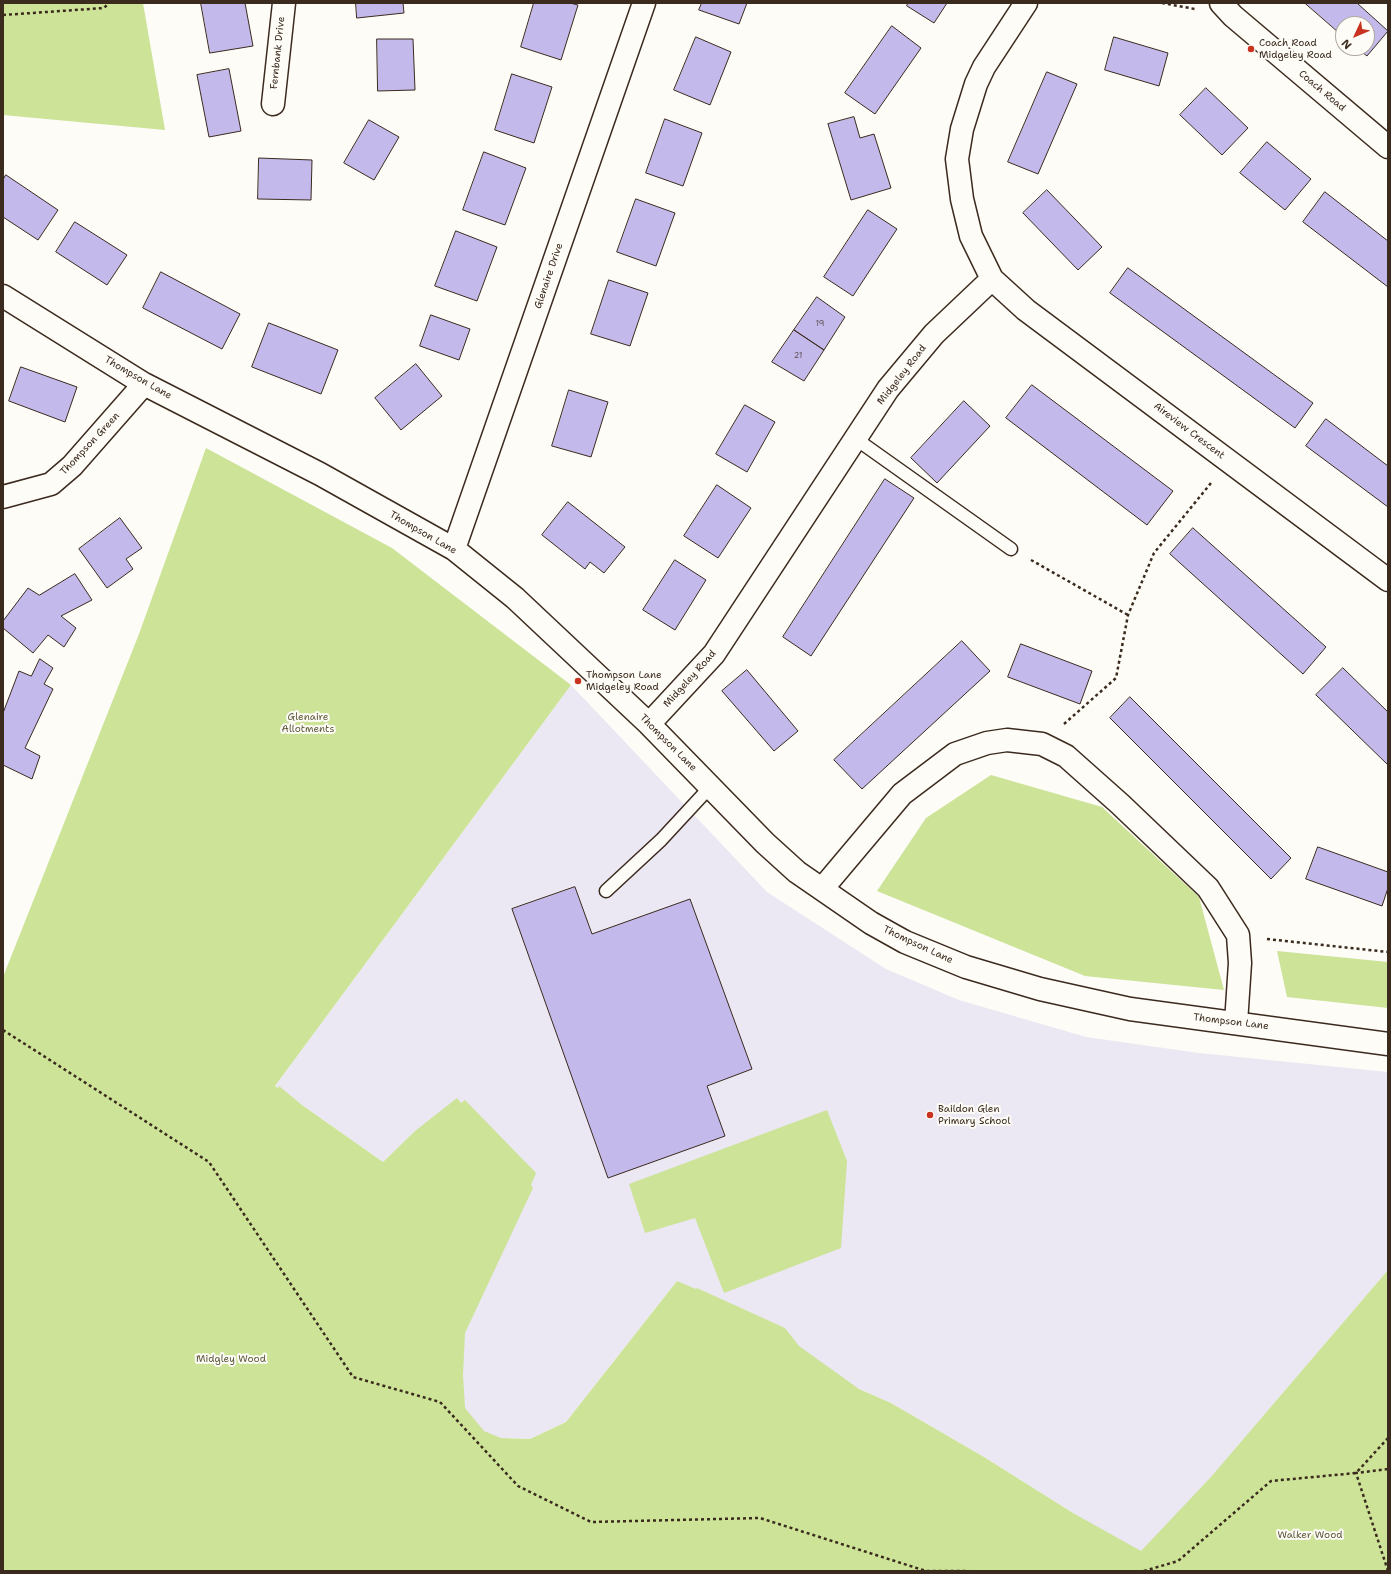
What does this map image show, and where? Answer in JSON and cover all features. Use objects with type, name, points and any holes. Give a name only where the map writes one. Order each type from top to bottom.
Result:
[{"type":"street","name":"Fernbank Drive","points":[[273,104],[284,3]]},
{"type":"street","name":"Glenaire Drive","points":[[454,549],[644,3]]},
{"type":"street","points":[[992,279],[971,236],[962,198],[957,159],[962,129],[976,84],[984,67],[1026,3]]},
{"type":"street","name":"Coach Road","points":[[1221,3],[1239,21],[1388,147]]},
{"type":"street","name":"Midgeley Road","points":[[650,724],[714,654],[888,389],[909,362],[934,334],[992,279]]},
{"type":"street","name":"Aireview Crescent","points":[[992,279],[1026,310],[1388,580]]},
{"type":"street","name":"Thompson Lane","points":[[3,296],[144,384],[320,474],[454,549],[515,598],[650,724],[765,843],[797,872],[871,923],[898,938],[966,967],[1040,989],[1130,1009],[1388,1044]]},
{"type":"street","name":"Thompson Green","points":[[3,497],[51,484],[72,466],[144,384]]},
{"type":"street","points":[[822,889],[902,794],[955,754],[986,743],[1007,740],[1042,744],[1066,756],[1120,804],[1208,888],[1238,935],[1240,963],[1236,1023]]},
{"type":"lane","points":[[856,438],[1011,549]]},
{"type":"lane","points":[[606,891],[661,840],[711,786]]},
{"type":"path","points":[[3,15],[104,8],[110,3]]},
{"type":"path","points":[[1042,744],[1116,678],[1128,615],[1154,554],[1229,461]]},
{"type":"path","points":[[1011,549],[1128,615]]},
{"type":"path","points":[[1238,935],[1388,952]]},
{"type":"path","points":[[3,1030],[209,1162],[353,1377],[440,1402],[518,1486],[591,1522],[760,1518],[926,1571],[969,1571]]},
{"type":"path","points":[[1356,1473],[1388,1438]]},
{"type":"path","points":[[1144,1571],[1178,1561],[1271,1481],[1388,1469]]},
{"type":"path","points":[[1356,1473],[1388,1571]]},
{"type":"shaded area","name":"Baildon Glen Primary School","points":[[571,685],[767,892],[886,969],[959,1000],[1086,1037],[1199,1053],[1388,1072],[1388,1270],[1143,1557],[984,1457],[891,1403],[821,1372],[677,1281],[566,1422],[530,1439],[501,1438],[475,1428],[461,1417],[415,1131],[383,1162],[275,1086]]},
{"type":"green space","points":[[3,3],[143,3],[165,130],[3,115]]},
{"type":"green space","points":[[206,448],[392,548],[571,685],[275,1086],[278,1088],[279,1086],[302,1105],[383,1162],[415,1131],[457,1098],[461,1103],[465,1100],[536,1173],[531,1185],[533,1188],[465,1333],[463,1375],[465,1408],[484,1431],[501,1438],[530,1439],[566,1422],[677,1281],[696,1289],[697,1288],[785,1328],[799,1346],[859,1389],[891,1403],[984,1457],[1073,1513],[1141,1551],[1210,1478],[1388,1270],[1388,1571],[3,1571],[3,977],[139,634]]},
{"type":"green space","points":[[991,775],[1102,807],[1199,897],[1224,990],[1085,976],[877,891],[926,818]]},
{"type":"green space","points":[[1277,951],[1388,962],[1388,1008],[1287,997]]},
{"type":"green space","points":[[827,1110],[847,1161],[841,1248],[724,1293],[695,1218],[645,1233],[629,1184]]},
{"type":"building","points":[[201,3],[245,3],[253,46],[210,53]]},
{"type":"building","points":[[356,3],[403,3],[404,13],[357,18]]},
{"type":"building","points":[[534,3],[570,3],[578,5],[561,60],[521,47]]},
{"type":"building","points":[[702,3],[747,3],[739,24],[699,10]]},
{"type":"building","points":[[908,3],[947,3],[934,23],[907,6]]},
{"type":"building","points":[[1305,3],[1357,3],[1371,16],[1335,16],[1335,29]]},
{"type":"building","points":[[1375,19],[1388,31],[1375,46]]},
{"type":"building","points":[[892,26],[921,48],[875,114],[845,93]]},
{"type":"building","points":[[696,37],[731,52],[710,105],[674,90]]},
{"type":"building","points":[[1114,37],[1168,53],[1159,86],[1105,70]]},
{"type":"building","points":[[377,39],[413,39],[415,90],[378,91]]},
{"type":"building","points":[[229,69],[241,131],[209,137],[197,75]]},
{"type":"building","points":[[1047,72],[1077,84],[1038,174],[1008,162]]},
{"type":"building","points":[[512,74],[552,87],[534,143],[495,130]]},
{"type":"building","points":[[1206,88],[1248,128],[1222,155],[1180,115]]},
{"type":"building","points":[[854,117],[860,138],[874,134],[891,188],[851,200],[828,124]]},
{"type":"building","points":[[665,119],[702,133],[683,186],[646,173]]},
{"type":"building","points":[[369,120],[399,137],[374,180],[344,163]]},
{"type":"building","points":[[1267,142],[1311,179],[1285,210],[1240,173]]},
{"type":"building","points":[[484,152],[526,168],[505,225],[463,210]]},
{"type":"building","points":[[259,158],[312,160],[311,200],[258,199]]},
{"type":"building","points":[[6,175],[58,210],[38,240],[3,217],[3,180]]},
{"type":"building","points":[[1047,190],[1102,247],[1078,270],[1023,213]]},
{"type":"building","points":[[1325,192],[1388,241],[1388,287],[1303,222]]},
{"type":"building","points":[[636,199],[675,213],[656,266],[617,252]]},
{"type":"building","points":[[868,210],[897,229],[853,296],[824,277]]},
{"type":"building","points":[[75,222],[127,255],[107,285],[56,252]]},
{"type":"building","points":[[456,231],[497,247],[477,301],[435,286]]},
{"type":"building","points":[[1128,268],[1313,403],[1295,428],[1110,293]]},
{"type":"building","points":[[161,272],[240,314],[222,349],[143,308]]},
{"type":"building","points":[[609,280],[648,293],[630,346],[591,334]]},
{"type":"building","points":[[817,297],[845,317],[824,350],[794,330]]},
{"type":"building","points":[[431,315],[470,329],[459,360],[420,346]]},
{"type":"building","points":[[269,323],[338,350],[321,394],[252,367]]},
{"type":"building","points":[[794,330],[824,350],[804,381],[772,362]]},
{"type":"building","points":[[416,364],[442,396],[401,430],[375,398]]},
{"type":"building","points":[[21,367],[77,387],[65,422],[9,401]]},
{"type":"building","points":[[1032,385],[1173,491],[1147,525],[1006,418]]},
{"type":"building","points":[[569,390],[608,402],[591,457],[552,446]]},
{"type":"building","points":[[964,401],[990,426],[937,483],[911,458]]},
{"type":"building","points":[[745,405],[775,422],[747,472],[716,454]]},
{"type":"building","points":[[1326,419],[1388,466],[1388,507],[1306,446]]},
{"type":"building","points":[[885,479],[914,498],[811,656],[783,637]]},
{"type":"building","points":[[717,485],[751,508],[718,558],[684,536]]},
{"type":"building","points":[[568,502],[625,547],[604,573],[590,562],[585,569],[542,535]]},
{"type":"building","points":[[120,518],[142,548],[126,559],[133,569],[107,588],[79,549]]},
{"type":"building","points":[[1193,528],[1326,647],[1303,674],[1170,554]]},
{"type":"building","points":[[675,560],[706,580],[675,630],[643,610]]},
{"type":"building","points":[[75,574],[92,600],[61,616],[76,628],[64,647],[48,635],[33,653],[3,628],[3,621],[28,588],[39,595]]},
{"type":"building","points":[[962,641],[990,671],[862,789],[834,760]]},
{"type":"building","points":[[1021,644],[1092,671],[1080,704],[1008,677]]},
{"type":"building","points":[[40,659],[53,668],[44,684],[53,689],[25,748],[40,756],[32,779],[3,765],[3,713],[19,671],[31,676]]},
{"type":"building","points":[[1343,668],[1388,712],[1388,765],[1316,695]]},
{"type":"building","points":[[747,670],[798,731],[774,751],[722,691]]},
{"type":"building","points":[[1130,697],[1291,858],[1271,879],[1110,718]]},
{"type":"building","points":[[1318,847],[1388,872],[1388,888],[1382,906],[1306,879]]},
{"type":"building","points":[[575,887],[592,934],[690,899],[752,1069],[707,1086],[725,1136],[608,1178],[512,909]]},
{"type":"place","name":"Coach Road Midgeley Road","points":[[1251,49]]},
{"type":"place","name":"Thompson Lane Midgeley Road","points":[[578,681]]},
{"type":"place","name":"Baildon Glen Primary School","points":[[930,1115]]},
{"type":"park label","name":"Glenaire Allotments","points":[[308,722]]},
{"type":"park label","name":"Midgley Wood","points":[[231,1359]]},
{"type":"park label","name":"Walker Wood","points":[[1310,1535]]}]
